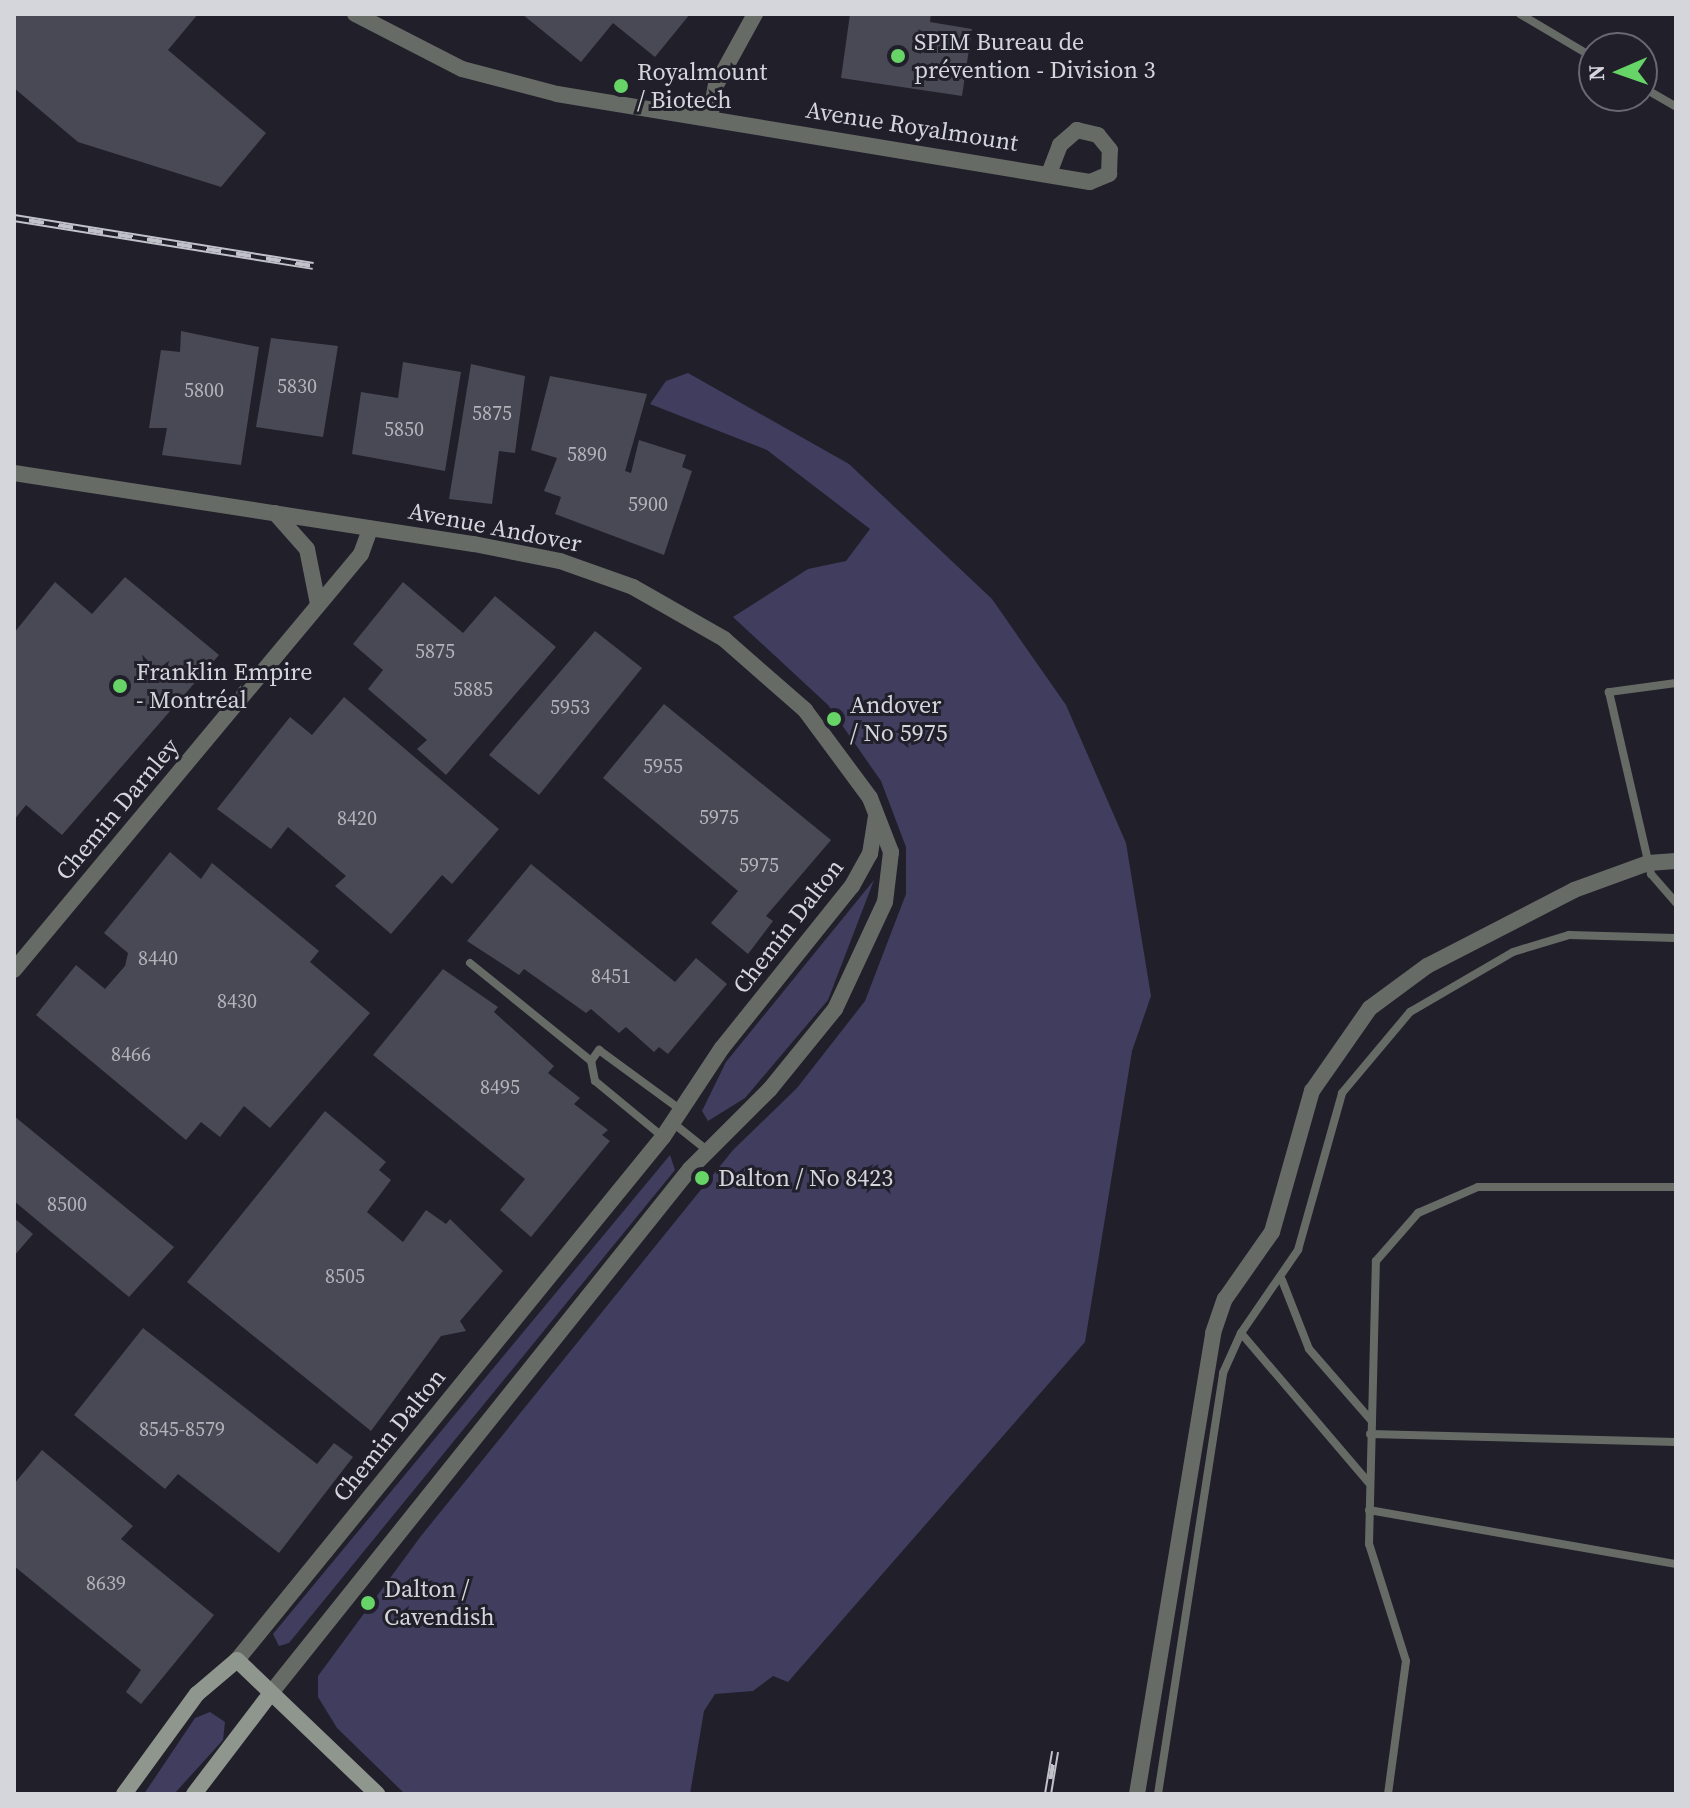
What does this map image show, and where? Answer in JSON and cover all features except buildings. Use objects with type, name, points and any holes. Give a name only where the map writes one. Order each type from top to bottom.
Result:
[{"type":"main road","points":[[237,1660],[377,1794]]},
{"type":"main road","name":"Chemin Dalton","points":[[124,1794],[197,1694],[237,1660]]},
{"type":"main road","points":[[194,1794],[271,1693]]},
{"type":"street","name":"Avenue Royalmount","points":[[355,14],[416,49],[498,81],[1049,174]]},
{"type":"street","points":[[710,118],[716,85],[755,14]]},
{"type":"street","name":"Avenue Andover","points":[[14,473],[560,561],[670,605],[785,691],[876,809]]},
{"type":"street","points":[[275,513],[307,549],[318,604]]},
{"type":"street","name":"Chemin Darnley","points":[[14,970],[361,554],[370,529]]},
{"type":"street","points":[[271,1693],[707,1150],[770,1089],[855,975],[890,885],[891,852],[876,809]]},
{"type":"street","name":"Chemin Dalton","points":[[237,1660],[663,1137],[722,1048],[862,872],[876,809]]},
{"type":"street","points":[[1137,1794],[1213,1333],[1225,1299],[1272,1232],[1312,1091],[1350,1030],[1396,986],[1574,890],[1648,863],[1676,861]]},
{"type":"lane","points":[[1520,14],[1578,48]]},
{"type":"lane","points":[[1658,96],[1676,107]]},
{"type":"lane","points":[[1676,683],[1609,692],[1648,863],[1659,891],[1676,903]]},
{"type":"lane","points":[[1158,1794],[1223,1373],[1241,1333],[1282,1280],[1301,1241],[1342,1093],[1410,1012],[1550,938],[1676,938]]},
{"type":"lane","points":[[470,963],[591,1061],[595,1081],[663,1137]]},
{"type":"lane","points":[[591,1061],[599,1050],[678,1116],[707,1150]]},
{"type":"lane","points":[[1388,1794],[1406,1661],[1370,1554],[1370,1434],[1376,1261],[1418,1213],[1499,1183],[1676,1187]]},
{"type":"lane","points":[[1282,1280],[1309,1349],[1371,1420]]},
{"type":"lane","points":[[1241,1333],[1369,1483]]},
{"type":"lane","points":[[1370,1434],[1676,1442]]},
{"type":"lane","points":[[1369,1510],[1676,1564]]},
{"type":"shaded area","points":[[688,373],[849,464],[992,599],[1066,705],[1126,843],[1151,996],[1132,1051],[1085,1342],[788,1682],[773,1676],[753,1691],[715,1694],[704,1711],[690,1794],[405,1794],[337,1728],[318,1697],[318,1676],[421,1536],[733,1150],[797,1088],[865,1001],[906,894],[906,847],[881,781],[828,705],[733,617],[808,569],[846,561],[870,529],[767,450],[650,404],[666,381]]},
{"type":"shaded area","points":[[874,880],[828,1000],[745,1098],[708,1121],[702,1111],[726,1062]]},
{"type":"shaded area","points":[[670,1155],[675,1170],[289,1643],[279,1646],[273,1634]]},
{"type":"shaded area","points":[[210,1712],[225,1722],[223,1740],[174,1794],[144,1794],[195,1718]]},
{"type":"railway","points":[[14,218],[313,266]]},
{"type":"railway","points":[[1048,1794],[1055,1752]]},
{"type":"place","name":"SPIM Bureau de prévention - Division 3","points":[[898,56]]},
{"type":"place","name":"Royalmount / Biotech","points":[[621,86]]},
{"type":"place","name":"Franklin Empire - Montréal","points":[[120,686]]},
{"type":"place","name":"Andover / No 5975","points":[[834,719]]},
{"type":"place","name":"Dalton / No 8423","points":[[702,1178]]},
{"type":"place","name":"Dalton / Cavendish","points":[[368,1603]]}]
